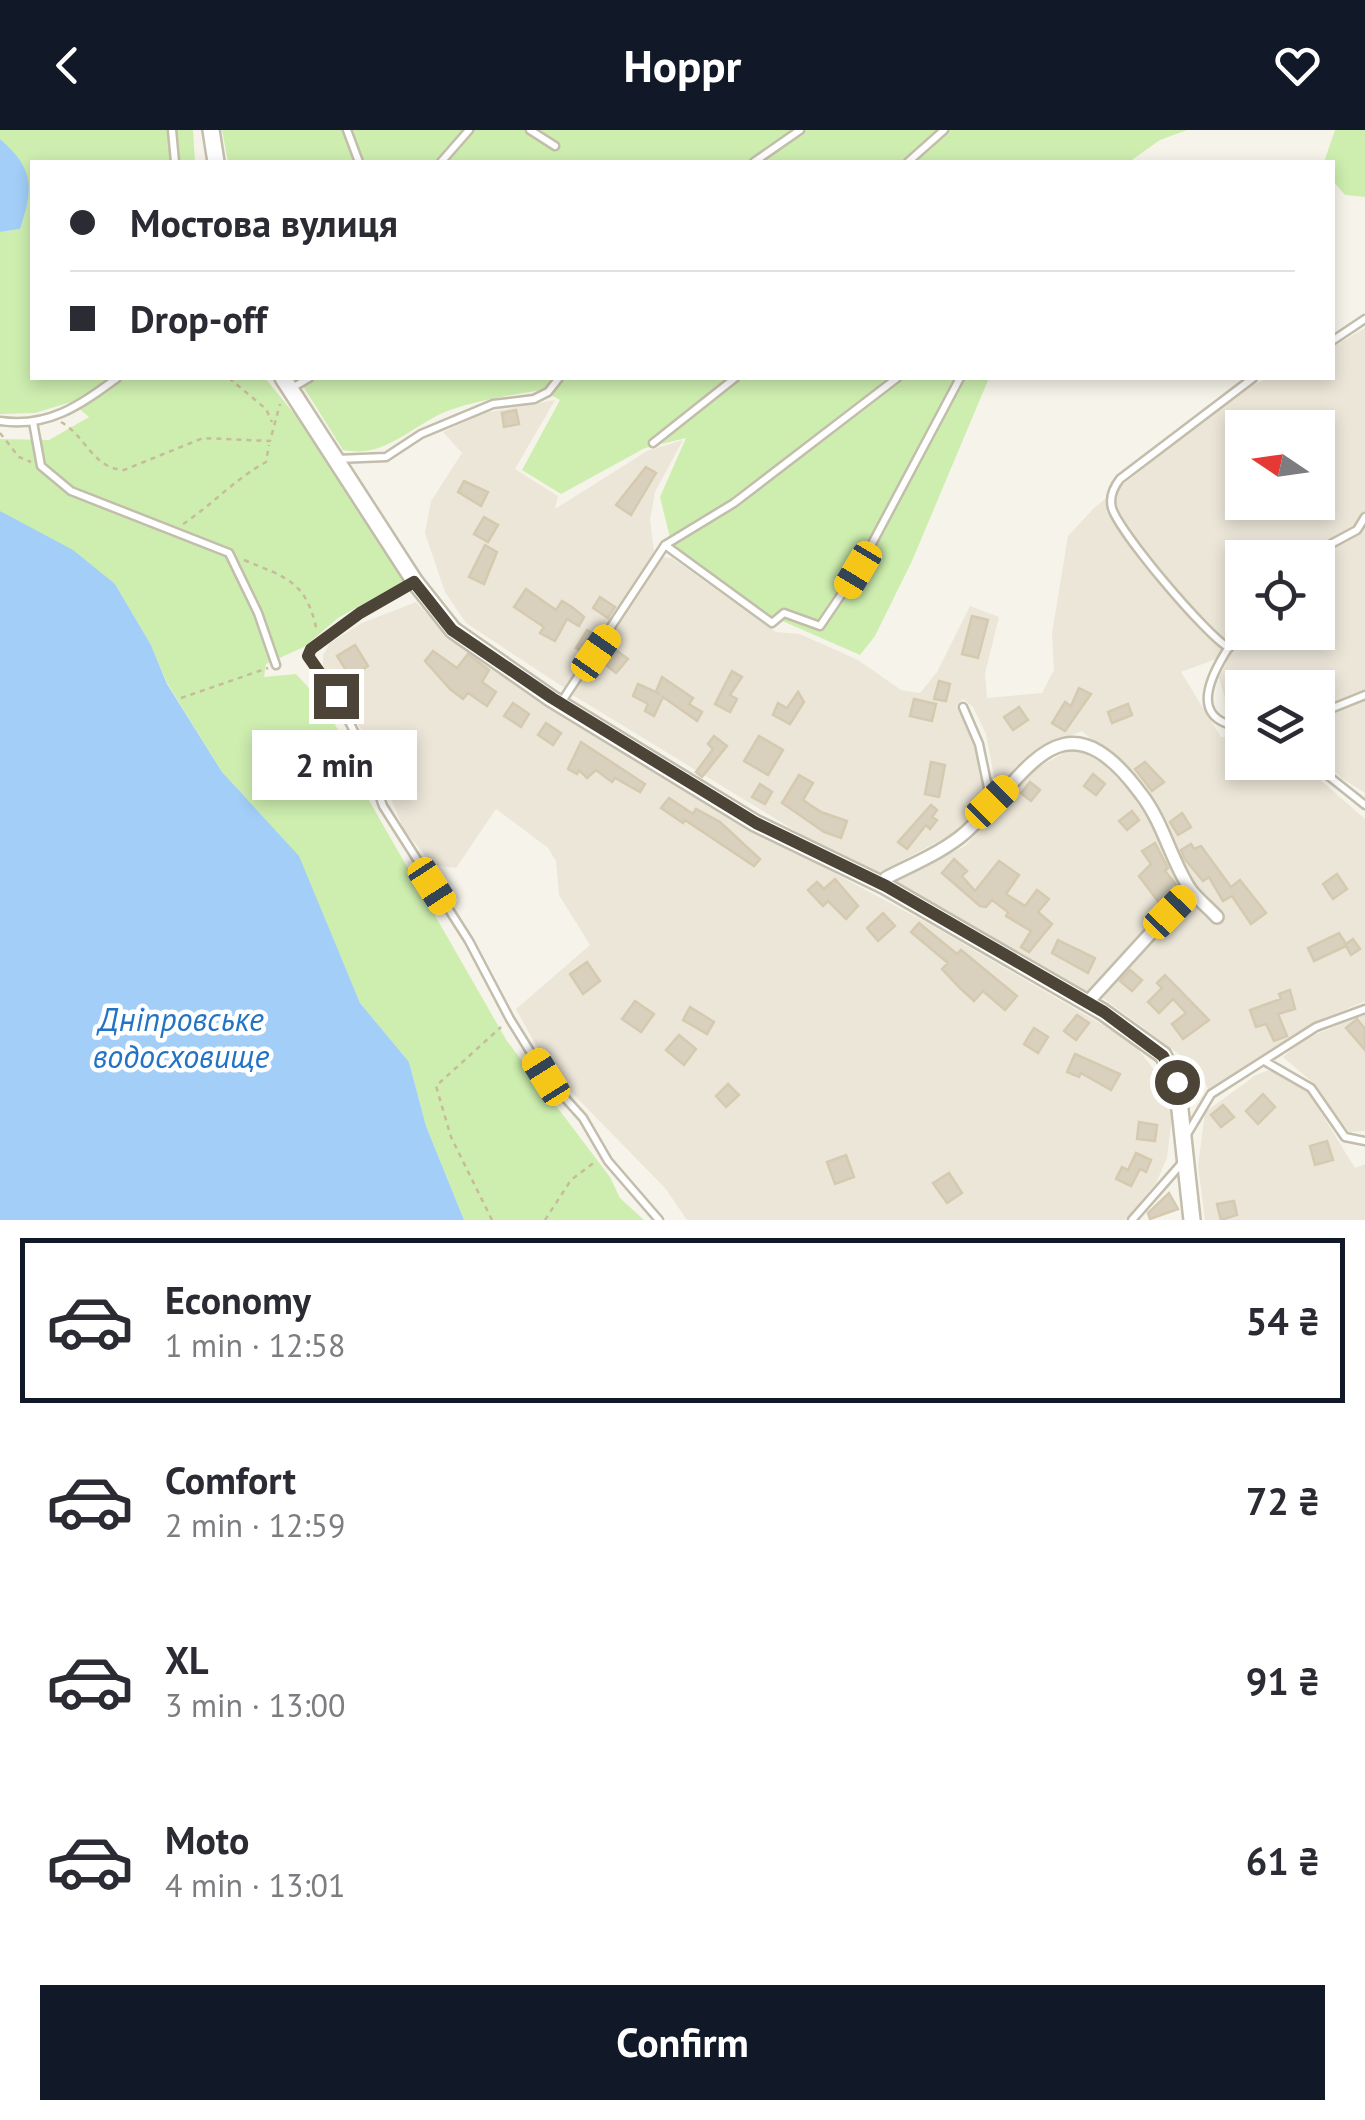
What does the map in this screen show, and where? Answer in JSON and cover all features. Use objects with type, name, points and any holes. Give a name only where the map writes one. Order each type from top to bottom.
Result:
[{"type":"street","points":[[211,130],[216,160]]},
{"type":"street","points":[[290,388],[414,582],[452,630],[560,704],[756,823],[882,884],[1087,1003],[1163,1056],[1177,1082],[1192,1220]]},
{"type":"street","points":[[882,884],[966,832],[992,802],[1051,748],[1071,744],[1093,746],[1141,793],[1190,890],[1218,916]]},
{"type":"street","points":[[1087,1003],[1190,890]]},
{"type":"lane","points":[[172,130],[175,160]]},
{"type":"lane","points":[[347,130],[358,160]]},
{"type":"lane","points":[[443,160],[469,130]]},
{"type":"lane","points":[[530,130],[556,146]]},
{"type":"lane","points":[[757,160],[800,130]]},
{"type":"lane","points":[[910,160],[944,130]]},
{"type":"lane","points":[[1335,340],[1365,319]]},
{"type":"lane","points":[[0,421],[53,418],[71,411],[115,380]]},
{"type":"lane","points":[[336,459],[386,457],[493,404],[534,400],[548,392],[557,380]]},
{"type":"lane","points":[[654,444],[732,380]]},
{"type":"lane","points":[[560,704],[665,544],[734,503],[894,380]]},
{"type":"lane","points":[[665,544],[772,623],[784,613],[820,626],[858,570],[959,380]]},
{"type":"lane","points":[[1225,645],[1204,629],[1113,512],[1111,494],[1120,479],[1251,380]]},
{"type":"lane","points":[[33,422],[41,466],[71,491],[170,534],[228,554],[258,613],[276,665]]},
{"type":"lane","points":[[1335,542],[1356,530],[1365,517]]},
{"type":"lane","points":[[414,582],[360,613],[308,656],[336,696],[364,751],[383,806],[468,941],[546,1077],[583,1118],[605,1156],[659,1220]]},
{"type":"lane","points":[[1225,719],[1215,714],[1207,693],[1212,672],[1228,650]]},
{"type":"lane","points":[[1335,707],[1365,695]]},
{"type":"lane","points":[[962,707],[979,744],[992,802]]},
{"type":"lane","points":[[1334,780],[1365,805]]},
{"type":"lane","points":[[1132,1220],[1185,1150],[1211,1094],[1316,1027],[1365,1009]]},
{"type":"lane","points":[[1266,1062],[1311,1088],[1346,1138],[1365,1141]]},
{"type":"path","points":[[232,380],[266,409],[273,423]]},
{"type":"path","points":[[170,534],[212,505],[240,476],[266,462],[273,423],[290,388]]},
{"type":"path","points":[[53,418],[74,430],[96,460],[110,470],[138,466],[204,438],[270,441]]},
{"type":"path","points":[[0,433],[19,458],[41,466]]},
{"type":"path","points":[[228,554],[292,580],[306,595],[319,644]]},
{"type":"path","points":[[180,698],[276,665]]},
{"type":"path","points":[[492,1220],[451,1138],[436,1086],[510,1019]]},
{"type":"path","points":[[545,1220],[571,1180],[605,1156]]},
{"type":"shaded area","points":[[1365,328],[1365,793],[1335,772],[1335,670],[1225,670],[1225,698],[1219,678],[1230,654],[1181,672],[1221,737],[1225,737],[1225,780],[1320,780],[1365,819],[1365,1001],[1310,1025],[1208,1089],[1199,1069],[1099,995],[1188,898],[1216,921],[1223,915],[1193,883],[1139,783],[1082,731],[1035,750],[997,792],[986,734],[973,707],[963,699],[956,706],[976,746],[986,798],[960,830],[878,873],[802,835],[571,694],[662,557],[672,558],[776,632],[800,634],[858,660],[901,690],[920,693],[937,672],[970,606],[999,617],[985,674],[987,698],[1042,693],[1054,670],[1052,633],[1068,536],[1094,508],[1243,389],[1264,380],[1335,380],[1335,346]]},
{"type":"shaded area","points":[[555,400],[515,469],[558,496],[555,509],[647,451],[683,440],[655,492],[650,520],[654,551],[628,601],[566,689],[466,623],[445,592],[425,533],[431,501],[462,453],[443,432],[484,413]]},
{"type":"shaded area","points":[[416,602],[452,640],[495,672],[609,744],[721,812],[931,925],[1132,1042],[1168,1087],[1173,1108],[1167,1158],[1156,1183],[1125,1220],[687,1220],[665,1188],[575,1096],[534,1042],[516,1009],[590,945],[559,895],[556,861],[548,848],[496,809],[456,868],[433,865],[404,830],[364,734],[323,668],[323,655],[330,643],[362,623]]},
{"type":"shaded area","points":[[1073,748],[1096,757],[1139,800],[1181,884],[1181,891],[1088,992],[893,882],[965,846],[1037,768]]},
{"type":"shaded area","points":[[1365,1014],[1365,1131],[1349,1132],[1312,1082],[1283,1057],[1305,1039]]},
{"type":"shaded area","points":[[1269,1070],[1307,1090],[1355,1168],[1365,1164],[1365,1220],[1205,1220],[1198,1166],[1205,1112]]},
{"type":"green space","points":[[0,130],[193,130],[195,160],[30,160],[30,380],[267,380],[309,432],[406,580],[338,618],[304,647],[266,664],[264,677],[296,674],[319,699],[347,744],[367,797],[507,1041],[610,1177],[620,1198],[644,1220],[464,1220],[426,1126],[409,1062],[360,1003],[298,856],[222,772],[167,683],[151,645],[115,584],[0,511],[0,439],[49,440],[89,417],[71,402],[35,413],[0,414],[0,232],[20,229],[29,190],[25,169],[0,139]]},
{"type":"green space","points":[[222,130],[1187,130],[1160,140],[1132,160],[228,160]]},
{"type":"green space","points":[[1335,130],[1365,130],[1365,197],[1345,195],[1335,183],[1335,160],[1325,160]]},
{"type":"green space","points":[[299,380],[988,380],[912,561],[875,636],[860,655],[771,616],[672,546],[660,497],[686,438],[645,448],[561,494],[522,470],[560,400],[542,390],[450,410],[373,450],[343,450]]},
{"type":"water","points":[[0,139],[25,169],[29,190],[20,229],[0,232]]},
{"type":"water","name":"Дніпровське водосховище","points":[[0,511],[73,550],[115,584],[151,645],[167,684],[222,772],[299,856],[360,1003],[409,1062],[426,1126],[464,1220],[0,1220]]},
{"type":"building","points":[[516,410],[519,424],[504,427],[502,413]]},
{"type":"building","points":[[646,467],[656,473],[631,515],[616,505]]},
{"type":"building","points":[[464,481],[488,492],[481,506],[458,492]]},
{"type":"building","points":[[484,517],[498,525],[488,542],[474,534]]},
{"type":"building","points":[[485,545],[497,552],[484,584],[469,577]]},
{"type":"building","points":[[526,589],[556,610],[562,601],[572,607],[584,617],[579,626],[567,619],[555,641],[540,633],[544,627],[514,607]]},
{"type":"building","points":[[600,597],[615,607],[608,618],[593,608]]},
{"type":"building","points":[[972,616],[988,620],[978,658],[962,654]]},
{"type":"building","points":[[587,630],[597,636],[585,653],[576,648]]},
{"type":"building","points":[[355,645],[368,666],[351,678],[337,656]]},
{"type":"building","points":[[616,650],[628,659],[616,673],[605,664]]},
{"type":"building","points":[[433,651],[457,668],[468,654],[489,670],[482,682],[496,692],[487,706],[468,693],[463,699],[450,689],[425,661]]},
{"type":"building","points":[[732,671],[742,677],[730,695],[737,699],[730,712],[715,704]]},
{"type":"building","points":[[662,677],[693,698],[689,704],[702,712],[697,721],[663,697],[654,716],[645,711],[648,704],[633,696],[638,684],[660,694],[656,692]]},
{"type":"building","points":[[939,681],[950,684],[946,701],[934,699]]},
{"type":"building","points":[[1079,688],[1091,694],[1065,731],[1052,723],[1065,702],[1071,706]]},
{"type":"building","points":[[798,692],[804,702],[790,724],[773,715],[778,703],[787,708]]},
{"type":"building","points":[[914,699],[936,704],[932,721],[910,716]]},
{"type":"building","points":[[513,703],[529,714],[521,727],[504,716]]},
{"type":"building","points":[[1128,704],[1132,715],[1112,723],[1108,712]]},
{"type":"building","points":[[1019,707],[1028,720],[1013,730],[1004,717]]},
{"type":"building","points":[[546,723],[561,733],[553,745],[538,735]]},
{"type":"building","points":[[714,736],[727,746],[702,777],[696,772],[713,749],[708,744]]},
{"type":"building","points":[[759,736],[783,750],[768,775],[744,761]]},
{"type":"building","points":[[581,742],[645,784],[640,792],[615,778],[612,782],[596,770],[587,778],[579,770],[577,774],[568,769]]},
{"type":"building","points":[[931,762],[945,765],[939,797],[925,794]]},
{"type":"building","points":[[1145,762],[1164,782],[1152,791],[1135,769]]},
{"type":"building","points":[[1093,774],[1105,784],[1096,795],[1084,786]]},
{"type":"building","points":[[799,775],[813,783],[803,800],[821,812],[847,821],[841,838],[824,832],[782,803]]},
{"type":"building","points":[[1030,782],[1040,790],[1031,801],[1021,793]]},
{"type":"building","points":[[760,784],[772,792],[765,804],[752,797]]},
{"type":"building","points":[[669,798],[693,814],[696,809],[720,822],[760,859],[754,866],[685,820],[683,823],[661,808]]},
{"type":"building","points":[[931,805],[937,810],[932,817],[937,820],[930,829],[926,825],[907,849],[898,842]]},
{"type":"building","points":[[1132,811],[1139,820],[1127,830],[1119,821]]},
{"type":"building","points":[[1182,813],[1191,827],[1178,835],[1170,822]]},
{"type":"building","points":[[1155,843],[1168,868],[1165,871],[1179,888],[1160,904],[1139,876],[1151,864],[1142,851]]},
{"type":"building","points":[[1191,844],[1194,849],[1201,846],[1231,887],[1240,880],[1266,913],[1251,924],[1232,896],[1223,901],[1209,877],[1203,881],[1184,858],[1181,850]]},
{"type":"building","points":[[954,859],[967,871],[962,876],[975,891],[999,861],[1019,875],[1006,894],[1025,906],[1037,890],[1049,899],[1038,912],[1052,924],[1029,952],[1021,947],[1031,931],[1006,916],[1008,912],[992,900],[986,907],[980,906],[942,873]]},
{"type":"building","points":[[1337,874],[1347,889],[1333,899],[1323,884]]},
{"type":"building","points":[[835,879],[858,906],[846,919],[828,901],[823,906],[808,890],[817,882],[824,889]]},
{"type":"building","points":[[883,913],[895,926],[878,941],[867,928]]},
{"type":"building","points":[[919,923],[957,954],[961,950],[1017,996],[1005,1010],[983,991],[974,1001],[959,987],[942,969],[948,963],[911,932]]},
{"type":"building","points":[[1339,933],[1346,944],[1353,939],[1360,949],[1351,955],[1346,946],[1314,961],[1308,948]]},
{"type":"building","points":[[1058,940],[1095,958],[1088,973],[1052,953]]},
{"type":"building","points":[[587,962],[600,981],[583,994],[570,974]]},
{"type":"building","points":[[1130,970],[1142,980],[1132,991],[1120,981]]},
{"type":"building","points":[[1165,975],[1209,1020],[1183,1039],[1172,1024],[1186,1013],[1173,999],[1159,1013],[1148,1002],[1162,988],[1157,983]]},
{"type":"building","points":[[1290,990],[1295,1009],[1278,1014],[1287,1036],[1274,1041],[1266,1024],[1256,1027],[1250,1010],[1281,999],[1279,994]]},
{"type":"building","points":[[635,1001],[654,1014],[641,1032],[622,1019]]},
{"type":"building","points":[[690,1007],[714,1022],[707,1034],[683,1020]]},
{"type":"building","points":[[1077,1015],[1089,1023],[1076,1040],[1064,1031]]},
{"type":"building","points":[[1357,1019],[1365,1029],[1365,1050],[1346,1028]]},
{"type":"building","points":[[1034,1028],[1048,1037],[1038,1053],[1024,1044]]},
{"type":"building","points":[[679,1035],[696,1049],[684,1065],[666,1050]]},
{"type":"building","points":[[1075,1054],[1120,1074],[1111,1090],[1081,1073],[1079,1077],[1067,1072]]},
{"type":"building","points":[[728,1084],[739,1095],[726,1107],[716,1096]]},
{"type":"building","points":[[1263,1094],[1275,1107],[1258,1124],[1246,1111]]},
{"type":"building","points":[[1223,1105],[1234,1117],[1221,1127],[1211,1115]]},
{"type":"building","points":[[1139,1122],[1157,1125],[1155,1141],[1137,1139]]},
{"type":"building","points":[[1327,1141],[1333,1160],[1315,1165],[1310,1146]]},
{"type":"building","points":[[1136,1153],[1151,1160],[1146,1172],[1140,1169],[1131,1186],[1116,1179],[1122,1167],[1128,1170]]},
{"type":"building","points":[[846,1155],[854,1177],[835,1184],[827,1162]]},
{"type":"building","points":[[949,1173],[962,1193],[947,1203],[933,1183]]},
{"type":"building","points":[[1169,1193],[1178,1209],[1150,1219],[1148,1213]]},
{"type":"building","points":[[1234,1201],[1237,1215],[1221,1220],[1217,1204]]},
{"type":"route","points":[[336,696],[308,656],[311,649],[360,613],[414,582],[452,630],[552,698],[756,823],[886,886],[1104,1012],[1163,1056],[1177,1082]]}]
